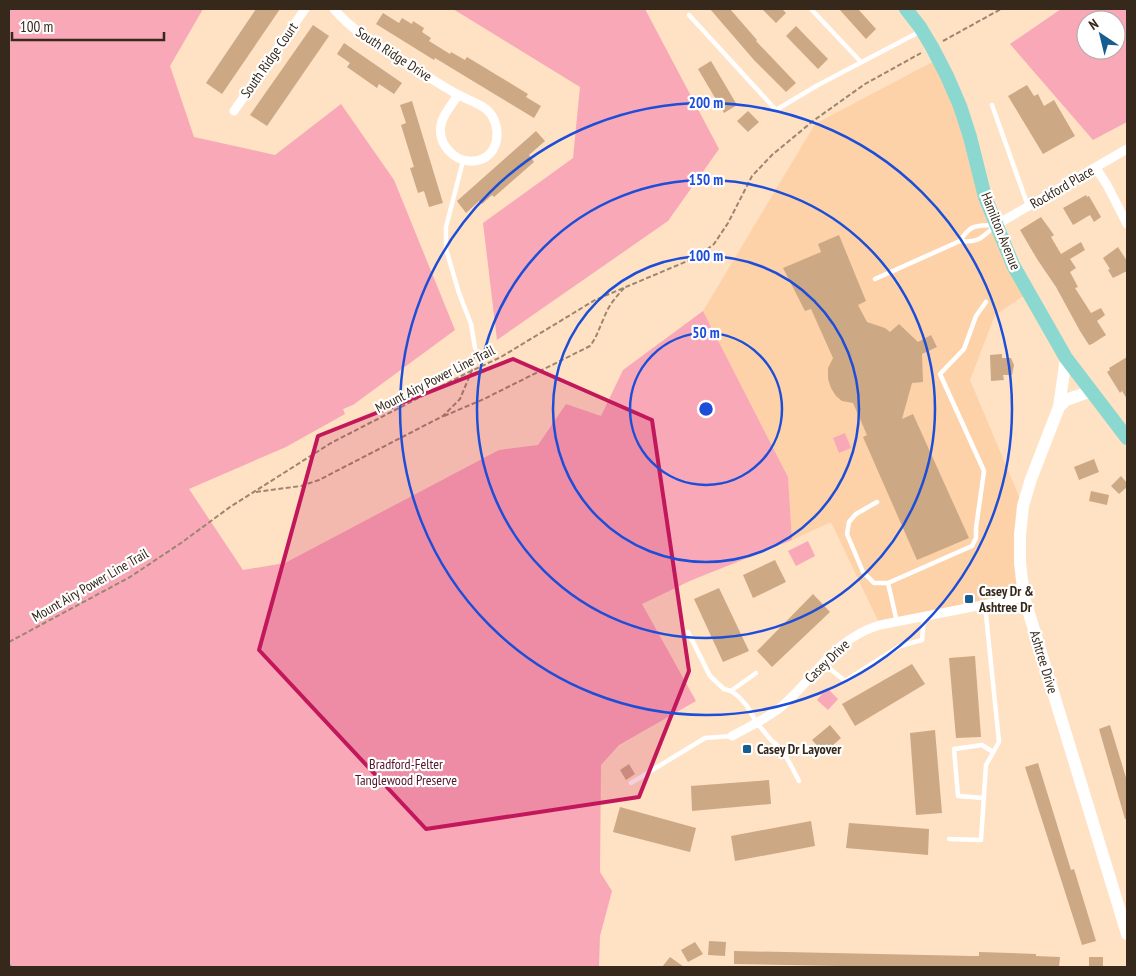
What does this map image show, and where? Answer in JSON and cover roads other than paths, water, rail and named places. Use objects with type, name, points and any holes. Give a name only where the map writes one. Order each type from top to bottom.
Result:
[{"type":"main road","name":"Hamilton Avenue","points":[[906,9],[932,47],[960,106],[985,197],[1013,265],[1066,358],[1127,438]]},
{"type":"street","name":"South Ridge Court","points":[[234,111],[305,9]]},
{"type":"street","name":"South Ridge Drive","points":[[334,9],[348,24],[365,37],[458,95],[486,109],[493,118],[498,130],[496,144],[489,155],[476,161],[463,161]]},
{"type":"street","points":[[458,95],[442,121],[441,132],[443,144],[452,154],[463,161]]},
{"type":"street","name":"Rockford Place","points":[[996,225],[1127,149]]},
{"type":"street","points":[[1096,168],[1127,224]]},
{"type":"street","name":"Ashtree Drive","points":[[1066,358],[1059,407],[1031,479],[1023,506],[1020,534],[1020,563],[1024,597],[1127,934]]},
{"type":"street","points":[[1059,407],[1066,400],[1091,391]]},
{"type":"street","name":"Casey Drive","points":[[732,736],[757,723],[783,705],[823,663],[853,636],[866,629],[1024,597]]},
{"type":"lane","points":[[811,9],[861,62]]},
{"type":"lane","points":[[689,15],[776,110],[861,62],[922,31]]},
{"type":"lane","points":[[992,104],[1028,206]]},
{"type":"lane","points":[[463,161],[446,227],[446,249],[471,324],[475,348]]},
{"type":"lane","points":[[960,241],[967,230],[976,226],[996,225]]},
{"type":"lane","points":[[875,279],[960,241],[970,242],[982,238],[996,225]]},
{"type":"lane","points":[[877,502],[856,514],[849,522],[847,534],[862,572],[874,584],[888,583],[972,546],[976,538],[984,470],[940,374],[964,349],[976,316],[986,302]]},
{"type":"lane","points":[[888,583],[897,622]]},
{"type":"lane","points":[[949,839],[980,840],[986,765],[998,742],[985,605]]},
{"type":"lane","points":[[823,663],[844,681],[900,646],[922,640],[924,616]]},
{"type":"lane","points":[[688,632],[710,676],[724,689],[731,691],[747,706],[757,723],[788,760],[798,781]]},
{"type":"lane","points":[[731,691],[756,673]]},
{"type":"lane","points":[[631,783],[705,738],[732,736]]},
{"type":"lane","points":[[984,798],[958,796],[954,749],[982,746],[993,752]]},
{"type":"place","name":"Casey Dr & Ashtree Dr","points":[[969,599]]},
{"type":"place","name":"Casey Dr Layover","points":[[747,749]]},
{"type":"park label","name":"Bradford-Felter Tanglewood Preserve","points":[[406,772]]}]
